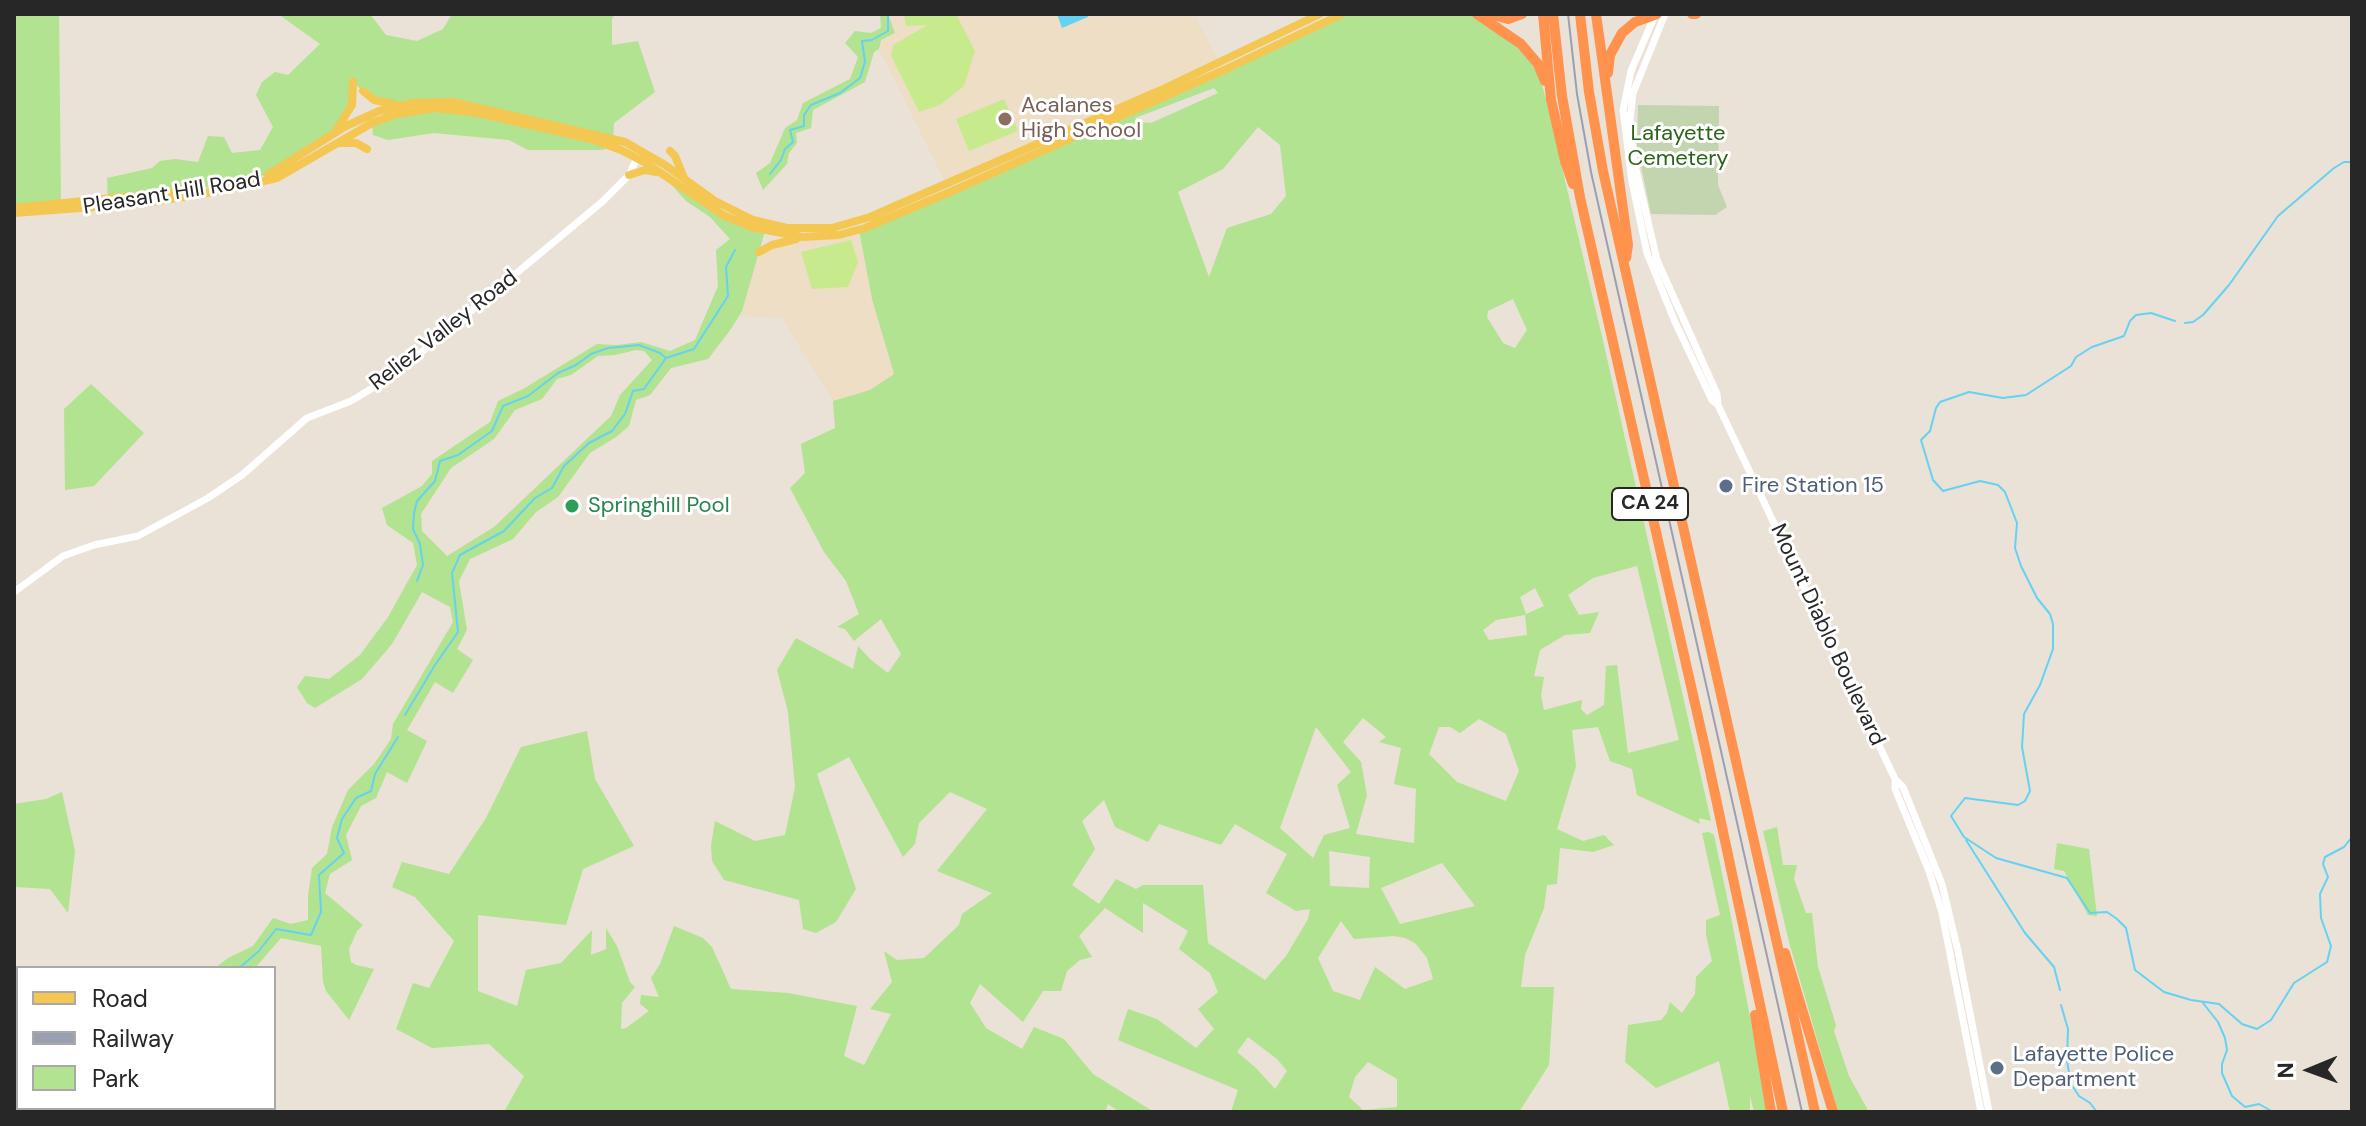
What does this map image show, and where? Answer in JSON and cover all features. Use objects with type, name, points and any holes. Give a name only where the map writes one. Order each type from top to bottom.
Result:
[{"type":"highway","points":[[1477,14],[1527,50],[1538,64],[1551,100],[1569,175],[1580,197]]},
{"type":"highway","points":[[1491,14],[1508,19],[1522,14]]},
{"type":"highway","points":[[1543,14],[1551,100]]},
{"type":"highway","name":"CA 24","points":[[1553,14],[1564,106],[1580,197],[1719,811],[1783,1112]]},
{"type":"highway","name":"CA 24","points":[[1580,14],[1597,141],[1815,1112]]},
{"type":"highway","points":[[1596,14],[1628,245],[1626,268]]},
{"type":"highway","points":[[1613,143],[1608,72],[1610,55],[1622,33],[1635,22],[1657,14]]},
{"type":"highway","points":[[1764,882],[1833,1112]]},
{"type":"highway","points":[[1745,938],[1771,1112]]},
{"type":"main road","name":"Pleasant Hill Road","points":[[14,210],[226,186],[273,173],[369,115],[399,105],[436,102],[474,106],[613,138],[738,215],[767,225],[805,229],[852,223],[1161,90],[1320,14]]},
{"type":"main road","name":"Pleasant Hill Road","points":[[663,169],[710,207],[736,221],[765,231],[802,237],[839,235],[865,228],[1224,70],[1342,14]]},
{"type":"main road","name":"Mount Diablo Boulevard","points":[[1657,14],[1625,91],[1623,120],[1630,172],[1640,226],[1657,283],[1712,400],[1718,405]]},
{"type":"main road","name":"Mount Diablo Boulevard","points":[[1665,14],[1633,93],[1630,120],[1634,161],[1657,260],[1717,394],[1718,405],[1895,779],[1903,787],[1942,884],[1989,1112]]},
{"type":"main road","points":[[353,82],[350,111],[331,140],[356,143],[367,149]]},
{"type":"main road","points":[[363,91],[374,100],[399,105]]},
{"type":"main road","name":"Pleasant Hill Road","points":[[331,140],[384,118],[436,108],[478,113],[591,139],[639,154]]},
{"type":"main road","points":[[629,175],[663,169],[671,160],[670,151],[684,179]]},
{"type":"main road","name":"Reliez Valley Road","points":[[14,592],[68,553],[138,536],[208,498],[242,475],[307,418],[351,401],[377,386],[464,319],[602,202],[629,175],[639,154]]},
{"type":"main road","points":[[759,252],[802,237]]},
{"type":"main road","name":"Mount Diablo Boulevard","points":[[1895,779],[1895,789],[1929,871],[1942,913],[1981,1112]]},
{"type":"shaded area","name":"Acalanes High School","points":[[888,14],[1194,14],[1219,61],[946,183],[879,49],[881,40],[895,33]]},
{"type":"shaded area","points":[[859,230],[872,299],[894,374],[870,390],[833,401],[782,318],[739,316],[759,252],[772,245]]},
{"type":"green space","points":[[14,14],[59,14],[61,205],[14,208]]},
{"type":"green space","points":[[278,14],[370,14],[386,35],[417,41],[443,29],[452,14],[615,14],[612,19],[612,45],[638,41],[655,92],[614,123],[613,138],[484,109],[399,105],[370,98],[354,83],[354,92],[340,126],[273,173],[226,186],[108,200],[107,178],[152,168],[160,161],[198,162],[208,136],[224,137],[232,153],[260,150],[273,127],[256,95],[262,82],[275,72],[288,75],[320,44]]},
{"type":"green space","points":[[880,14],[888,14],[895,33],[881,40],[865,82],[813,110],[811,128],[796,133],[797,143],[789,153],[787,164],[763,190],[756,173],[770,163],[785,128],[797,120],[803,103],[850,79],[858,57],[845,43],[855,31],[871,33],[881,28]]},
{"type":"green space","points":[[904,14],[956,14],[975,51],[964,86],[940,105],[919,112],[891,56],[893,45],[928,25],[906,26]]},
{"type":"green space","points":[[1343,14],[1470,14],[1511,41],[1528,58],[1543,88],[1711,821],[1699,818],[1700,824],[1637,795],[1632,769],[1610,761],[1598,727],[1572,730],[1576,766],[1557,829],[1583,841],[1604,835],[1614,845],[1593,852],[1560,848],[1557,884],[1547,885],[1544,908],[1525,955],[1521,987],[1554,987],[1549,1065],[1519,1112],[1231,1112],[1238,1090],[1118,1040],[1128,1009],[1157,1019],[1196,1048],[1214,1029],[1198,1009],[1218,992],[1210,973],[1179,949],[1188,931],[1143,903],[1143,933],[1105,908],[1079,936],[1092,957],[1080,960],[1067,971],[1061,991],[1043,991],[1023,1022],[980,984],[970,1003],[986,1028],[1022,1049],[1034,1027],[1064,1039],[1093,1074],[1154,1112],[1120,1112],[1108,1104],[1105,1112],[504,1112],[524,1076],[489,1044],[432,1048],[396,1029],[413,983],[429,988],[454,941],[415,897],[392,887],[402,862],[449,874],[486,818],[521,747],[587,731],[595,779],[634,846],[583,869],[566,925],[478,915],[478,991],[517,1006],[526,970],[561,963],[592,930],[591,955],[606,949],[606,928],[635,987],[622,1003],[621,1029],[626,1028],[649,1011],[640,1004],[641,995],[659,997],[651,978],[660,964],[674,926],[703,938],[712,947],[731,989],[788,993],[857,1006],[844,1056],[864,1065],[891,1014],[870,1009],[892,982],[884,951],[897,960],[924,958],[959,925],[962,914],[992,893],[937,871],[987,809],[950,792],[919,823],[915,844],[903,857],[849,757],[817,774],[856,889],[836,922],[816,933],[803,929],[799,900],[724,880],[712,861],[715,821],[755,841],[785,835],[795,787],[788,712],[777,670],[796,638],[853,669],[858,646],[888,673],[901,654],[881,619],[854,641],[845,629],[837,627],[859,614],[846,581],[824,552],[790,488],[805,473],[801,444],[835,428],[833,401],[870,390],[894,374],[872,299],[859,230]],"holes":[[[1214,88],[1218,93],[1151,123],[1139,122],[1135,118]],[[1258,127],[1280,145],[1286,196],[1271,214],[1227,228],[1209,277],[1178,192],[1223,169]],[[1513,299],[1527,330],[1515,348],[1503,343],[1487,317],[1488,311]],[[1637,566],[1679,740],[1628,753],[1617,665],[1606,666],[1604,705],[1587,715],[1581,709],[1582,700],[1544,710],[1541,696],[1544,677],[1534,676],[1540,650],[1565,635],[1590,633],[1599,612],[1579,615],[1568,595],[1593,578]],[[1535,588],[1544,606],[1526,614],[1520,597]],[[1525,615],[1527,635],[1489,640],[1483,630],[1496,620]],[[1363,718],[1386,737],[1379,742],[1401,748],[1394,784],[1416,789],[1414,843],[1356,834],[1367,795],[1361,762],[1343,742]],[[1479,719],[1506,734],[1519,771],[1506,801],[1457,782],[1429,754],[1439,727],[1450,727],[1460,733]],[[1316,727],[1351,772],[1337,785],[1350,828],[1324,835],[1313,858],[1280,828]],[[1104,800],[1115,827],[1148,842],[1159,824],[1221,845],[1235,824],[1287,854],[1266,893],[1296,911],[1310,909],[1308,919],[1286,956],[1265,980],[1208,943],[1203,885],[1143,885],[1136,889],[1116,879],[1099,904],[1072,885],[1095,849],[1082,821]],[[1329,851],[1370,857],[1369,888],[1330,886]],[[1442,863],[1475,906],[1400,924],[1381,888]],[[1341,921],[1354,939],[1394,936],[1415,943],[1427,958],[1433,979],[1405,989],[1375,967],[1360,1000],[1333,991],[1318,958]],[[1248,1037],[1277,1059],[1287,1071],[1275,1089],[1237,1052]],[[1368,1062],[1397,1079],[1397,1107],[1363,1110],[1349,1097],[1355,1077]]]},
{"type":"green space","points":[[1004,99],[1018,131],[969,151],[956,119]]},
{"type":"green space","name":"Lafayette Cemetery","points":[[1638,105],[1719,106],[1718,185],[1727,207],[1715,215],[1651,214],[1637,147]]},
{"type":"green space","points":[[455,109],[609,146],[603,150],[528,150],[509,140],[434,133],[388,140],[373,135],[372,123],[384,118]]},
{"type":"green space","points":[[661,173],[710,207],[765,231],[742,311],[731,329],[708,359],[671,368],[650,395],[636,400],[629,426],[590,453],[558,497],[536,512],[513,539],[470,559],[459,581],[467,630],[457,649],[473,660],[453,693],[435,682],[407,730],[427,741],[407,783],[387,772],[376,798],[361,806],[346,835],[352,860],[330,874],[325,893],[363,925],[349,949],[351,962],[374,969],[349,1020],[326,991],[321,946],[281,938],[257,966],[218,966],[253,946],[273,918],[291,924],[308,920],[312,868],[327,854],[332,827],[348,790],[374,764],[391,739],[393,724],[453,622],[450,607],[422,592],[392,644],[362,679],[315,708],[307,703],[297,687],[305,676],[329,679],[360,655],[388,617],[417,565],[413,543],[387,525],[382,508],[422,486],[432,474],[432,461],[490,422],[498,401],[597,344],[641,342],[670,351],[695,340],[718,286],[716,250],[730,239],[710,217],[686,201]],"holes":[[[636,350],[644,351],[652,360],[620,395],[611,416],[494,527],[447,556],[422,531],[421,514],[451,468],[494,439],[515,410],[542,399],[557,379],[571,375],[598,356]]]},
{"type":"green space","points":[[851,240],[858,262],[848,287],[812,289],[801,252]]},
{"type":"green space","points":[[91,384],[144,433],[94,486],[65,490],[64,409]]},
{"type":"green space","points":[[62,792],[75,851],[68,913],[50,889],[14,887],[14,804],[46,799]]},
{"type":"green space","points":[[1777,827],[1783,865],[1797,865],[1794,879],[1806,913],[1812,913],[1818,967],[1836,1025],[1834,1031],[1849,1076],[1869,1112],[1838,1112],[1789,942],[1763,831]]},
{"type":"green space","points":[[1702,833],[1714,835],[1768,1112],[1754,1112],[1750,1096],[1750,1112],[1730,1112],[1719,1061],[1656,1088],[1625,1062],[1628,1025],[1661,1020],[1670,1002],[1682,1013],[1695,994],[1696,977],[1712,961],[1706,920],[1720,915]]},
{"type":"green space","points":[[2057,843],[2089,849],[2097,916],[2088,915],[2064,871],[2054,869]]},
{"type":"water","points":[[1057,14],[1087,14],[1088,17],[1062,28]]},
{"type":"waterway","points":[[770,174],[785,149],[793,142],[790,130],[804,126],[804,115],[811,105],[840,93],[860,78],[865,62],[862,41],[872,40],[888,31],[888,14]]},
{"type":"waterway","points":[[2185,323],[2203,315],[2229,285],[2278,216],[2334,168],[2344,162],[2352,162]]},
{"type":"waterway","points":[[405,715],[458,632],[452,573],[460,555],[504,531],[535,498],[552,488],[564,466],[589,443],[612,431],[625,414],[633,391],[644,389],[666,358],[694,349],[728,296],[726,267],[735,250]]},
{"type":"waterway","points":[[2175,321],[2151,313],[2136,315],[2124,336],[2092,347],[2076,357],[2071,366],[2026,395],[2003,398],[1969,392],[1940,402],[1930,431],[1921,440],[1933,480],[1943,491],[1980,481],[1998,485],[2005,492],[2017,523],[2015,548],[2021,566],[2053,624],[2053,649],[2040,685],[2024,714],[2022,747],[2030,791],[2025,801],[2018,805],[1965,798],[1951,816],[1964,837],[1996,858],[2067,878],[2090,913],[2107,912],[2117,919],[2126,928],[2135,970],[2164,992],[2219,1004],[2242,1024],[2257,1029],[2271,1020],[2294,983],[2327,962],[2331,946],[2321,918],[2320,894],[2328,877],[2323,864],[2325,857],[2344,847],[2352,837]]},
{"type":"waterway","points":[[417,581],[423,565],[420,544],[413,529],[414,513],[417,501],[435,481],[440,461],[458,455],[492,431],[503,406],[528,396],[558,373],[591,354],[608,348],[639,345],[666,358]]},
{"type":"waterway","points":[[241,966],[259,951],[276,929],[311,935],[321,912],[319,875],[344,853],[337,838],[342,819],[356,798],[371,791],[375,774],[398,737]]},
{"type":"waterway","points":[[1966,840],[2025,933],[2054,967],[2060,990]]},
{"type":"waterway","points":[[2203,1003],[2218,1022],[2225,1038],[2227,1050],[2222,1073],[2232,1096],[2245,1107],[2259,1104],[2273,1112]]},
{"type":"waterway","points":[[2061,1005],[2068,1029],[2067,1061],[2071,1084],[2097,1112]]},
{"type":"railway","points":[[1568,14],[1577,94],[1591,172],[1802,1112]]},
{"type":"place","name":"Acalanes High School","points":[[1005,119]]},
{"type":"place","name":"Fire Station 15","points":[[1726,486]]},
{"type":"place","name":"Springhill Pool","points":[[572,506]]},
{"type":"place","name":"Lafayette Police Department","points":[[1997,1068]]}]
